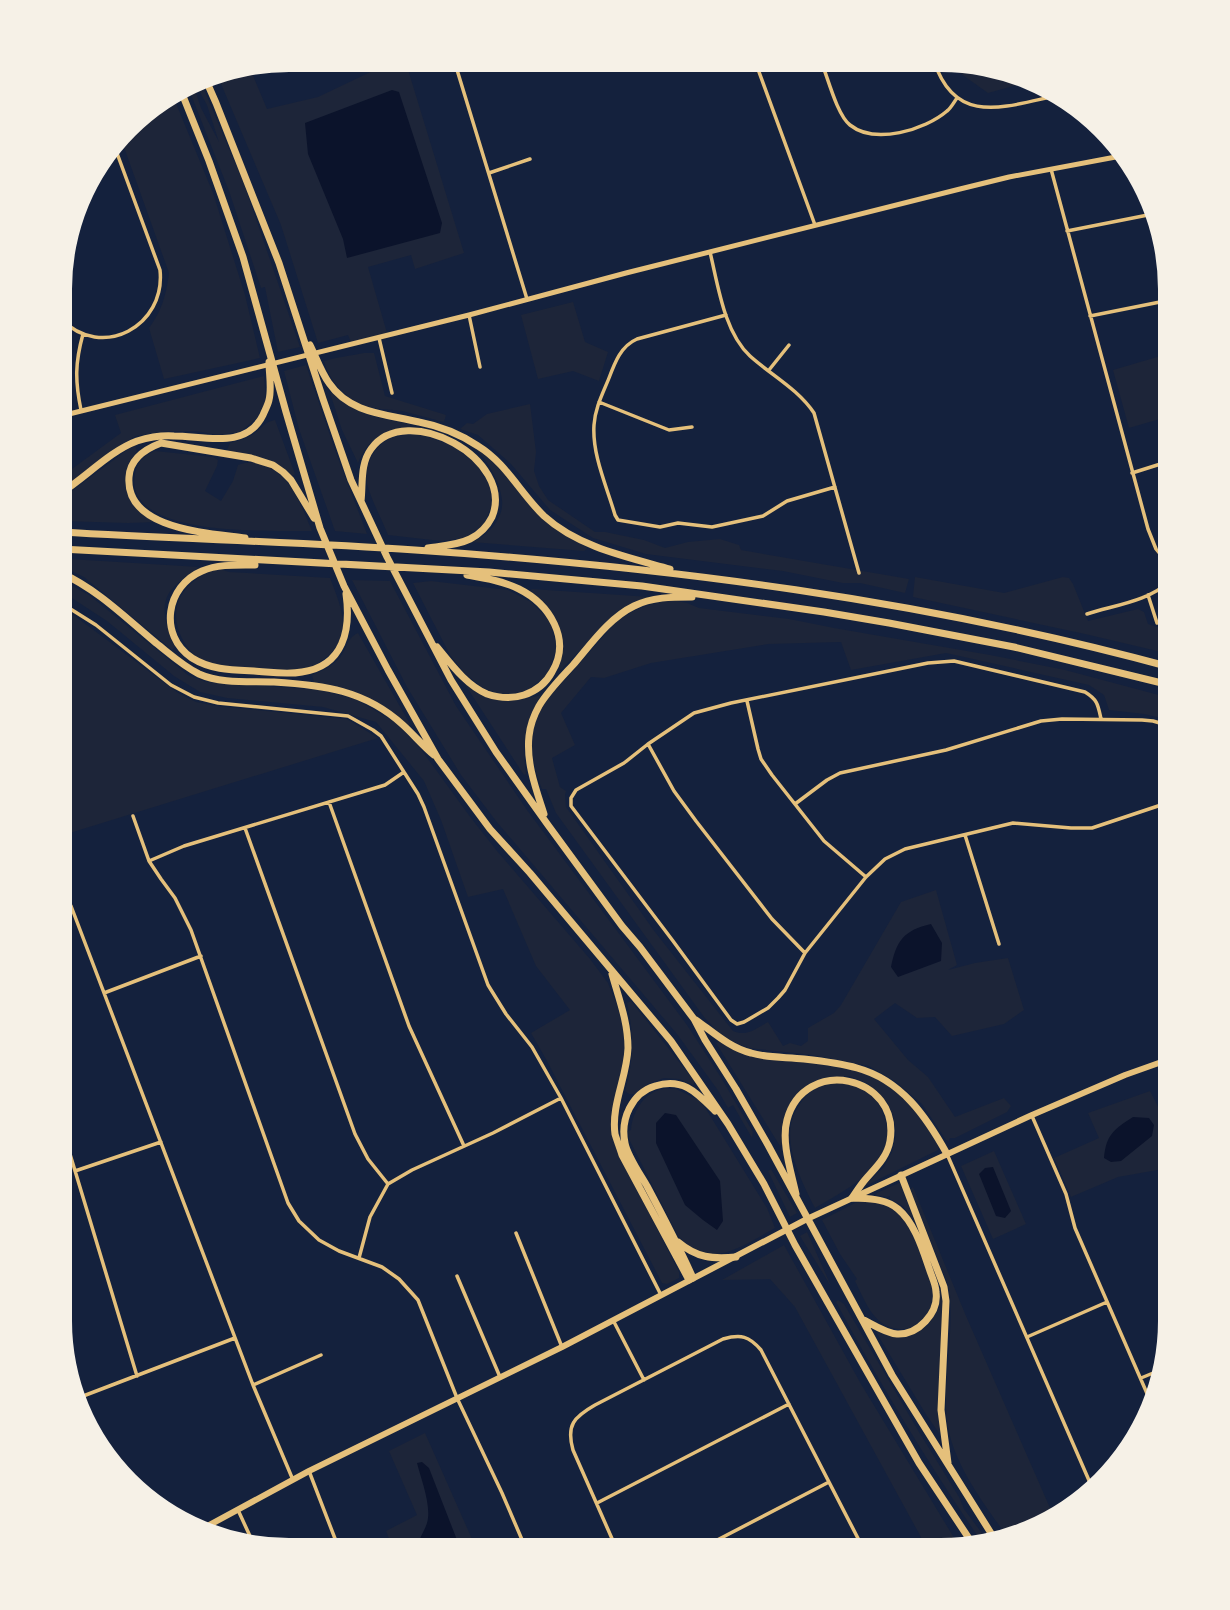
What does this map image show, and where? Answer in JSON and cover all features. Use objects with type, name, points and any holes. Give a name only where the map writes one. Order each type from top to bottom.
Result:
[{"type":"highway","points":[[209,87],[275,250],[338,443],[361,502],[427,635],[474,718],[548,825],[694,1018],[768,1145],[892,1375],[990,1532]]},
{"type":"highway","points":[[184,99],[243,257],[320,528],[344,586],[388,670],[438,759],[490,829],[671,1041],[728,1124],[919,1463],[967,1536]]},
{"type":"highway","points":[[296,314],[329,384],[344,399],[374,413],[444,428],[464,437],[494,458],[545,517],[560,528],[597,547],[695,576]]},
{"type":"highway","points":[[72,485],[122,449],[155,436],[223,439],[243,434],[253,428],[260,421],[269,401],[268,348]]},
{"type":"highway","points":[[361,502],[364,464],[368,453],[378,442],[391,434],[411,431],[430,433],[445,438],[477,460],[489,476],[495,496],[494,511],[488,524],[480,534],[458,544],[414,550]]},
{"type":"highway","points":[[288,544],[183,529],[158,520],[138,506],[132,494],[129,477],[136,459],[146,449],[160,443],[264,461],[283,472],[290,480],[320,528]]},
{"type":"highway","points":[[72,533],[414,550],[593,564],[695,576],[953,617],[1158,664]]},
{"type":"highway","points":[[72,550],[503,573],[597,581],[824,612],[950,634],[1158,682]]},
{"type":"highway","points":[[293,563],[214,567],[200,571],[188,579],[178,589],[172,602],[170,619],[181,648],[204,665],[219,669],[292,673],[316,669],[335,656],[345,636],[348,611],[344,586]]},
{"type":"highway","points":[[427,635],[468,681],[484,692],[500,697],[520,696],[536,690],[551,674],[559,656],[560,640],[554,621],[528,594],[500,582],[446,570]]},
{"type":"highway","points":[[72,579],[95,593],[177,661],[202,675],[227,680],[313,685],[347,692],[386,712],[438,759]]},
{"type":"highway","points":[[548,825],[534,784],[528,747],[532,723],[543,701],[597,637],[623,612],[651,600],[709,596]]},
{"type":"highway","points":[[610,970],[626,1021],[628,1047],[615,1114],[615,1134],[622,1155],[691,1279]]},
{"type":"highway","points":[[694,1018],[730,1044],[751,1053],[839,1063],[880,1077],[918,1108],[947,1154]]},
{"type":"highway","points":[[799,1205],[786,1148],[787,1118],[806,1091],[830,1079],[848,1080],[863,1085],[874,1093],[887,1110],[891,1128],[890,1141],[882,1161],[852,1198]]},
{"type":"highway","points":[[691,1279],[676,1240],[625,1144],[625,1117],[640,1094],[652,1087],[673,1083],[695,1090],[728,1124]]},
{"type":"highway","points":[[901,1175],[944,1287],[946,1301],[941,1410],[948,1467]]},
{"type":"highway","points":[[852,1198],[879,1200],[900,1210],[916,1233],[937,1293],[929,1317],[919,1328],[910,1332],[890,1332],[862,1319]]},
{"type":"highway","points":[[676,1240],[689,1252],[705,1257],[736,1257]]},
{"type":"main road","points":[[72,413],[468,316],[960,188],[1113,157]]},
{"type":"main road","points":[[212,1524],[293,1480],[562,1347],[852,1198],[1032,1115],[1158,1064]]},
{"type":"street","points":[[458,72],[527,300]]},
{"type":"street","points":[[759,72],[815,225]]},
{"type":"street","points":[[825,72],[839,108],[849,124],[865,134],[878,136],[917,128],[948,110],[957,98]]},
{"type":"street","points":[[937,72],[957,98],[973,105],[1002,107],[1044,98]]},
{"type":"street","points":[[72,328],[83,334],[109,337],[123,334],[141,323],[153,308],[158,296],[160,270],[118,156]]},
{"type":"street","points":[[489,173],[530,159]]},
{"type":"street","points":[[1051,169],[1132,473],[1153,543],[1158,551]]},
{"type":"street","points":[[1067,231],[1146,215]]},
{"type":"street","points":[[710,252],[726,315],[740,344],[749,355],[807,402],[814,413],[859,573]]},
{"type":"street","points":[[1090,316],[1158,303]]},
{"type":"street","points":[[726,315],[631,342],[615,362],[599,402],[594,425],[596,449],[618,520],[660,527],[678,523],[712,527],[763,516],[787,501],[835,487]]},
{"type":"street","points":[[468,316],[480,367]]},
{"type":"street","points":[[82,410],[76,384],[76,367],[83,334]]},
{"type":"street","points":[[379,338],[392,393]]},
{"type":"street","points":[[769,370],[789,345]]},
{"type":"street","points":[[599,402],[669,430],[692,427]]},
{"type":"street","points":[[1132,473],[1158,465]]},
{"type":"street","points":[[1087,614],[1158,590]]},
{"type":"street","points":[[1149,595],[1157,623]]},
{"type":"street","points":[[72,610],[96,625],[180,690],[194,697],[218,703],[348,716],[381,736],[424,807],[488,985],[506,1014],[532,1047],[561,1098],[661,1295]]},
{"type":"street","points":[[1101,719],[1097,702],[1085,691],[954,662],[928,663],[694,713],[624,763],[576,790],[570,798],[571,806],[731,1020],[737,1024],[768,1008],[785,990],[805,953],[866,877],[885,859],[905,849],[1013,823],[1093,828],[1158,806]]},
{"type":"street","points":[[747,701],[761,759],[824,841],[866,877]]},
{"type":"street","points":[[795,804],[840,773],[946,750],[1041,721],[1101,719],[1158,722]]},
{"type":"street","points":[[648,744],[674,791],[696,821],[772,919],[805,953]]},
{"type":"street","points":[[149,861],[184,846],[385,785],[404,772]]},
{"type":"street","points":[[329,802],[409,1026],[464,1146]]},
{"type":"street","points":[[133,816],[149,861],[181,907],[201,956],[288,1203],[299,1221],[319,1240],[331,1248],[372,1262],[392,1273],[418,1300],[457,1398],[521,1538]]},
{"type":"street","points":[[245,828],[355,1134],[368,1159],[388,1184]]},
{"type":"street","points":[[965,835],[999,944]]},
{"type":"street","points":[[72,909],[253,1385],[293,1480]]},
{"type":"street","points":[[104,993],[201,956]]},
{"type":"street","points":[[359,1258],[370,1217],[388,1184],[561,1098]]},
{"type":"street","points":[[1032,1115],[1066,1194],[1075,1228],[1146,1392]]},
{"type":"street","points":[[75,1171],[161,1142]]},
{"type":"street","points":[[947,1154],[1089,1479]]},
{"type":"street","points":[[72,1161],[137,1376]]},
{"type":"street","points":[[516,1233],[562,1347]]},
{"type":"street","points":[[457,1276],[500,1377]]},
{"type":"street","points":[[1027,1337],[1107,1302]]},
{"type":"street","points":[[613,1320],[645,1380]]},
{"type":"street","points":[[612,1538],[570,1439],[573,1422],[581,1413],[733,1336],[750,1340],[761,1350],[858,1538]]},
{"type":"street","points":[[85,1395],[235,1338]]},
{"type":"street","points":[[253,1385],[321,1355]]},
{"type":"street","points":[[1140,1379],[1151,1374]]},
{"type":"street","points":[[597,1503],[789,1404]]},
{"type":"street","points":[[309,1472],[335,1538]]},
{"type":"street","points":[[721,1538],[829,1482]]},
{"type":"street","points":[[238,1510],[249,1534]]},
{"type":"shaded area","points":[[370,72],[409,72],[464,253],[415,269],[411,255],[368,267],[387,333],[351,342],[348,335],[318,343],[281,225],[221,83],[253,75],[267,109],[318,97]]},
{"type":"shaded area","points":[[960,73],[997,79],[1016,85],[988,93]]},
{"type":"shaded area","points":[[204,89],[244,184],[300,347],[278,352],[265,287],[261,288],[229,191],[191,95],[196,93],[219,142],[199,91]]},
{"type":"shaded area","points":[[392,90],[399,92],[442,223],[440,233],[347,258],[343,239],[308,154],[305,123]]},
{"type":"shaded area","points":[[176,103],[213,193],[245,295],[260,358],[164,379],[149,328],[163,302],[169,273],[125,150],[146,126]]},
{"type":"shaded area","points":[[573,302],[585,342],[608,352],[599,381],[573,371],[538,379],[521,315]]},
{"type":"shaded area","points":[[374,353],[385,396],[446,415],[444,422],[402,411],[377,409],[356,402],[342,391],[331,377],[324,361]]},
{"type":"shaded area","points":[[1158,357],[1158,420],[1129,428],[1113,370]]},
{"type":"shaded area","points":[[306,365],[367,534],[335,531],[299,429],[284,371]]},
{"type":"shaded area","points":[[264,376],[266,400],[257,418],[240,432],[218,435],[196,431],[167,431],[136,436],[114,449],[72,481],[72,469],[121,433],[115,415]]},
{"type":"shaded area","points":[[330,393],[360,411],[410,424],[410,427],[378,437],[367,447],[358,463],[342,430]]},
{"type":"shaded area","points":[[530,404],[536,452],[534,471],[539,486],[548,500],[595,532],[644,540],[665,548],[688,542],[720,539],[739,545],[741,550],[909,579],[905,593],[783,571],[646,554],[593,538],[550,510],[511,464],[478,435],[460,429],[487,414]]},
{"type":"shaded area","points":[[275,420],[295,474],[292,476],[277,464],[227,450],[230,443],[255,433],[268,422]]},
{"type":"shaded area","points":[[407,435],[422,435],[451,445],[476,463],[490,485],[492,505],[484,524],[466,538],[441,541],[388,535],[367,484],[368,464],[385,441]]},
{"type":"shaded area","points":[[460,439],[489,456],[571,539],[587,549],[584,551],[471,542],[487,533],[495,523],[501,512],[502,500],[486,461]]},
{"type":"shaded area","points":[[135,446],[137,451],[126,475],[128,492],[136,506],[156,522],[72,521],[72,491]]},
{"type":"shaded area","points":[[155,451],[213,457],[218,460],[205,491],[221,501],[233,481],[238,465],[254,463],[270,468],[291,487],[312,531],[236,530],[204,526],[175,520],[152,510],[137,495],[135,474],[142,460]]},
{"type":"shaded area","points":[[72,559],[199,567],[175,586],[166,599],[166,620],[175,647],[172,650],[84,577],[72,571]]},
{"type":"shaded area","points":[[216,568],[229,572],[330,578],[341,608],[343,629],[336,647],[318,663],[300,670],[227,666],[213,664],[196,656],[180,634],[176,612],[178,602],[189,586]]},
{"type":"shaded area","points":[[915,577],[1004,593],[1063,577],[1069,578],[1088,621],[1138,609],[1144,612],[1148,624],[1158,627],[1158,651],[1085,634],[913,597]]},
{"type":"shaded area","points":[[352,580],[390,581],[456,706],[527,810],[687,1025],[753,1132],[752,1138],[733,1105],[728,1108],[677,1034],[496,821],[461,775],[407,687]]},
{"type":"shaded area","points":[[431,581],[508,590],[531,602],[550,621],[557,647],[548,674],[527,691],[502,695],[483,688],[465,674],[450,655],[413,583]]},
{"type":"shaded area","points":[[72,586],[89,595],[188,675],[206,682],[320,690],[355,699],[395,722],[420,748],[497,851],[608,983],[624,1031],[624,1066],[611,1120],[613,1139],[679,1272],[679,1278],[667,1284],[662,1283],[531,1033],[570,1010],[536,966],[503,889],[468,897],[424,781],[376,722],[323,707],[227,698],[200,692],[174,676],[107,621],[72,598]]},
{"type":"shaded area","points":[[532,589],[650,597],[617,612],[561,670],[561,633],[547,609],[529,591]]},
{"type":"shaded area","points":[[673,600],[699,608],[789,619],[990,655],[1065,670],[1158,695],[1158,717],[1109,710],[1104,695],[1089,685],[946,653],[851,670],[841,642],[768,644],[651,663],[604,678],[591,677],[561,713],[575,745],[552,758],[560,787],[566,791],[566,807],[655,932],[733,1031],[747,1033],[768,1022],[783,1046],[790,1043],[801,1046],[808,1041],[808,1028],[834,1013],[841,1005],[901,902],[936,890],[957,965],[948,970],[1008,958],[1024,1010],[1004,1024],[952,1036],[935,1017],[917,1018],[895,1003],[874,1019],[908,1060],[928,1077],[955,1117],[1004,1098],[1011,1106],[1007,1112],[950,1138],[949,1141],[922,1104],[896,1082],[869,1066],[812,1055],[749,1048],[733,1042],[717,1031],[704,1017],[556,813],[546,789],[542,789],[533,756],[533,734],[540,712],[546,701],[614,624],[628,614],[656,603]]},
{"type":"shaded area","points":[[72,614],[178,693],[196,702],[347,719],[378,738],[72,832]]},
{"type":"shaded area","points":[[358,633],[410,724],[408,727],[387,709],[365,696],[314,682],[312,675],[335,662]]},
{"type":"shaded area","points":[[464,683],[484,695],[501,700],[518,700],[541,695],[526,733],[526,774],[524,775]]},
{"type":"shaded area","points":[[931,924],[942,943],[941,961],[898,977],[891,967],[899,944],[908,933]]},
{"type":"shaded area","points":[[631,1001],[695,1082],[693,1085],[679,1079],[664,1078],[648,1084],[635,1094],[625,1091],[632,1036],[627,1003]]},
{"type":"shaded area","points":[[719,1041],[732,1049],[862,1072],[884,1082],[904,1096],[922,1117],[939,1147],[938,1150],[863,1187],[884,1167],[892,1152],[896,1134],[893,1115],[887,1102],[869,1084],[849,1076],[820,1079],[800,1092],[788,1107],[783,1127],[783,1144],[780,1146],[716,1043]]},
{"type":"shaded area","points":[[839,1082],[867,1092],[877,1101],[884,1116],[887,1133],[885,1148],[878,1161],[856,1183],[815,1208],[794,1158],[790,1132],[792,1119],[811,1092]]},
{"type":"shaded area","points":[[676,1089],[701,1101],[767,1208],[775,1228],[749,1243],[720,1254],[700,1253],[678,1236],[629,1139],[628,1131],[631,1130],[633,1118],[643,1101],[653,1092]]},
{"type":"shaded area","points":[[1150,1091],[1158,1107],[1158,1170],[1118,1177],[1071,1197],[1054,1158],[1099,1138],[1088,1113]]},
{"type":"shaded area","points":[[665,1113],[676,1115],[720,1181],[723,1221],[717,1230],[685,1205],[656,1143],[656,1123]]},
{"type":"shaded area","points":[[1133,1117],[1149,1118],[1154,1125],[1152,1136],[1121,1161],[1111,1162],[1104,1158],[1112,1133]]},
{"type":"shaded area","points":[[994,1151],[1026,1224],[993,1239],[961,1166]]},
{"type":"shaded area","points":[[993,1167],[1011,1211],[1005,1218],[996,1216],[979,1174],[985,1168]]},
{"type":"shaded area","points":[[771,1169],[797,1213],[790,1217],[768,1171]]},
{"type":"shaded area","points":[[900,1183],[915,1223],[903,1206],[890,1199],[890,1196],[876,1195]]},
{"type":"shaded area","points":[[913,1187],[1050,1509],[1011,1527],[1002,1529],[967,1476],[952,1443],[946,1409],[950,1295],[910,1189]]},
{"type":"shaded area","points":[[862,1201],[888,1207],[904,1220],[930,1279],[934,1295],[931,1307],[922,1319],[910,1328],[891,1327],[877,1319],[822,1220]]},
{"type":"shaded area","points":[[807,1232],[832,1288],[800,1236]]},
{"type":"shaded area","points":[[784,1245],[861,1384],[954,1537],[921,1538],[795,1307],[770,1279],[722,1280]]},
{"type":"shaded area","points":[[941,1289],[943,1309],[939,1433],[876,1332],[897,1337],[912,1335],[928,1325],[939,1308]]},
{"type":"shaded area","points":[[838,1300],[844,1304],[964,1509],[983,1534],[977,1535],[924,1454],[836,1302]]},
{"type":"shaded area","points":[[425,1433],[472,1538],[389,1538],[386,1531],[417,1515],[389,1451]]},
{"type":"shaded area","points":[[422,1462],[429,1468],[456,1538],[421,1538],[426,1527],[428,1509],[417,1463]]}]
